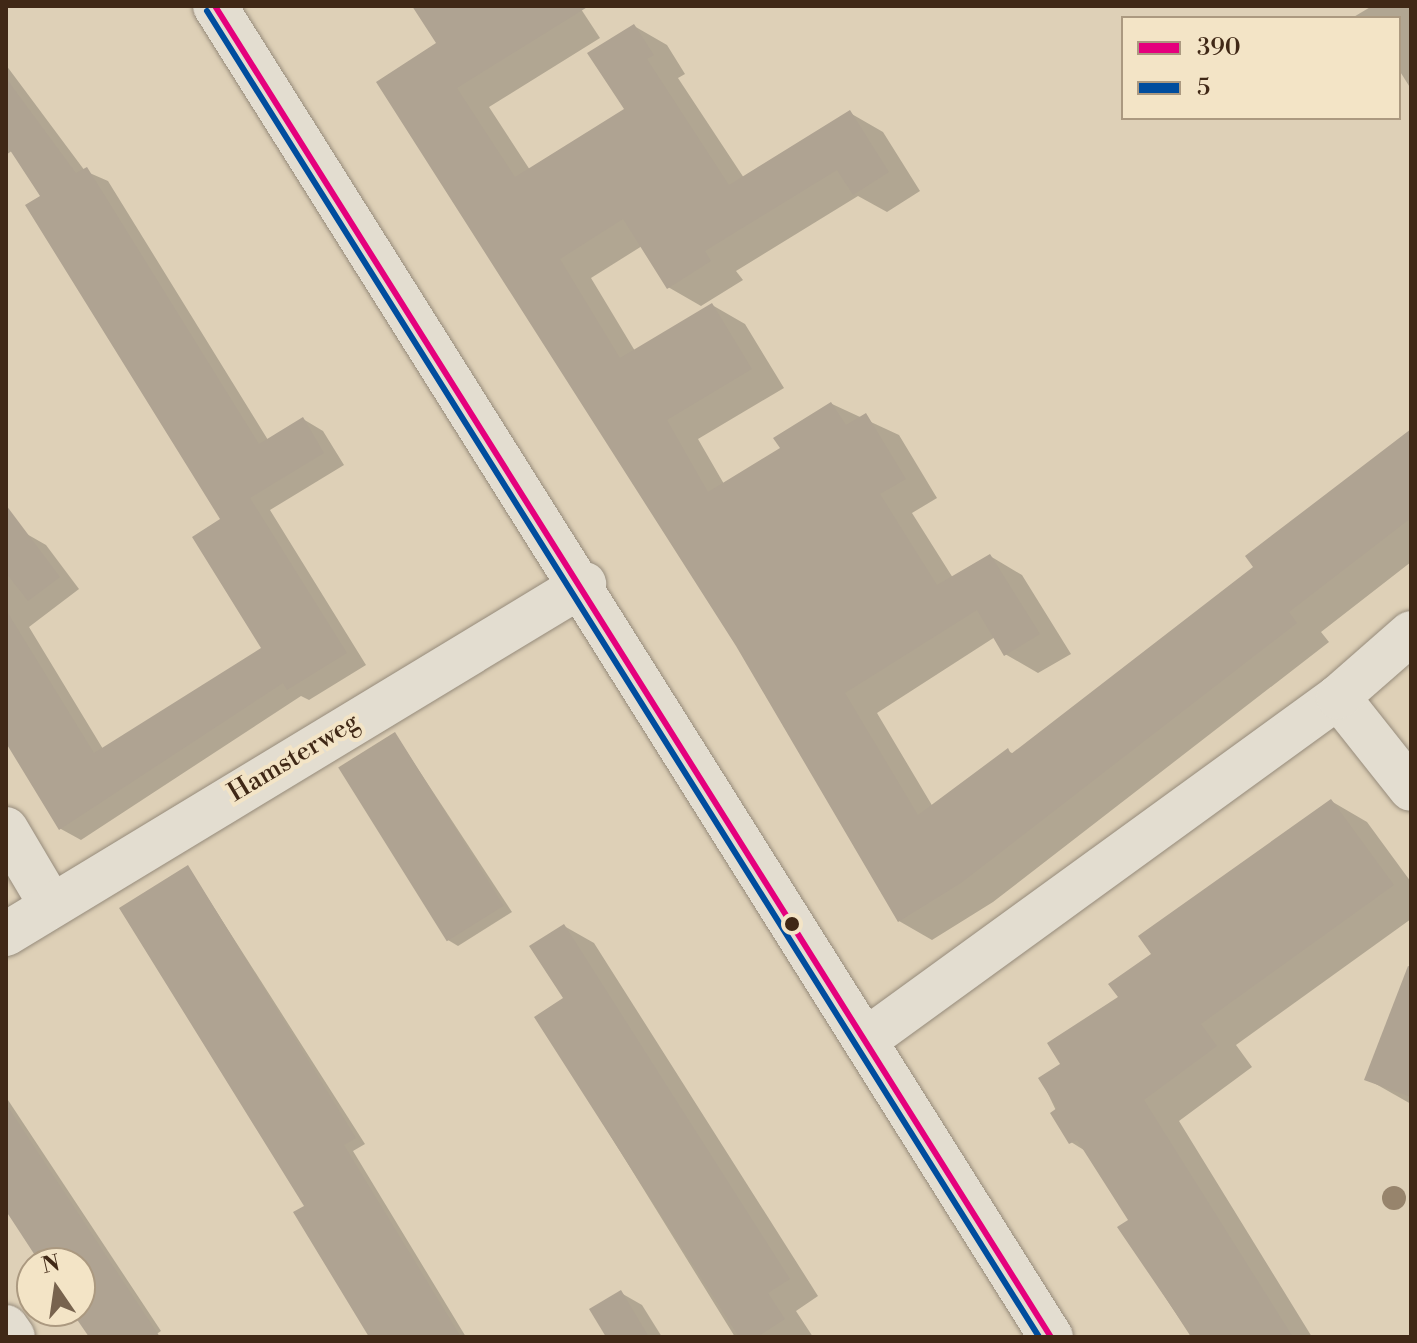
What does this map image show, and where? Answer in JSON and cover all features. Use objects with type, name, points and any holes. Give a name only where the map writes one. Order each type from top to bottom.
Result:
[{"type":"street","points":[[215,6],[584,584],[1051,1337]]},
{"type":"street","name":"Hamsterweg","points":[[6,934],[584,584]]},
{"type":"street","points":[[867,1039],[1338,697],[1411,633]]},
{"type":"street","points":[[1338,697],[1411,789]]},
{"type":"street","points":[[6,829],[51,905]]},
{"type":"street","points":[[6,1327],[13,1337]]},
{"type":"building","points":[[412,6],[589,6],[457,88],[515,177],[624,109],[587,53],[634,24],[654,55],[647,59],[729,185],[850,110],[889,172],[853,195],[837,170],[705,251],[711,261],[667,289],[623,219],[560,259],[620,358],[712,303],[752,369],[667,420],[708,492],[780,448],[773,438],[831,402],[846,425],[866,413],[906,479],[880,494],[937,585],[990,554],[1040,634],[1004,656],[977,610],[845,693],[918,815],[1008,748],[1011,754],[1253,567],[1245,556],[1411,429],[1411,518],[1289,612],[1297,623],[961,883],[898,922],[736,646],[376,82],[436,43]]},
{"type":"building","points":[[6,78],[76,173],[87,167],[259,444],[303,417],[324,453],[250,498],[347,653],[287,690],[283,683],[59,830],[6,743],[6,610],[94,753],[261,648],[192,537],[220,519],[25,205],[40,196],[6,144]]},
{"type":"building","points":[[6,505],[60,577],[28,601],[6,573]]},
{"type":"building","points":[[395,732],[504,906],[447,941],[338,768]]},
{"type":"building","points":[[1331,799],[1394,885],[1201,1024],[1217,1046],[1144,1100],[1293,1337],[1192,1337],[1117,1227],[1128,1220],[1077,1140],[1069,1144],[1050,1113],[1057,1108],[1038,1078],[1060,1064],[1047,1043],[1118,997],[1108,984],[1151,954],[1138,936]]},
{"type":"building","points":[[188,865],[356,1138],[344,1145],[461,1337],[369,1337],[293,1212],[304,1206],[119,908]]},
{"type":"building","points":[[564,924],[790,1279],[768,1293],[785,1319],[757,1337],[739,1337],[534,1017],[563,998],[529,946]]},
{"type":"building","points":[[1408,966],[1411,967],[1411,1097],[1364,1080]]},
{"type":"building","points":[[6,1104],[160,1337],[89,1337],[82,1327],[96,1327],[96,1247],[30,1247],[6,1211]]},
{"type":"building","points":[[621,1290],[649,1337],[606,1337],[589,1309]]},
{"type":"transit line","name":"390","points":[[215,6],[1051,1337]]},
{"type":"transit line","name":"5","points":[[207,11],[1039,1337]]}]
